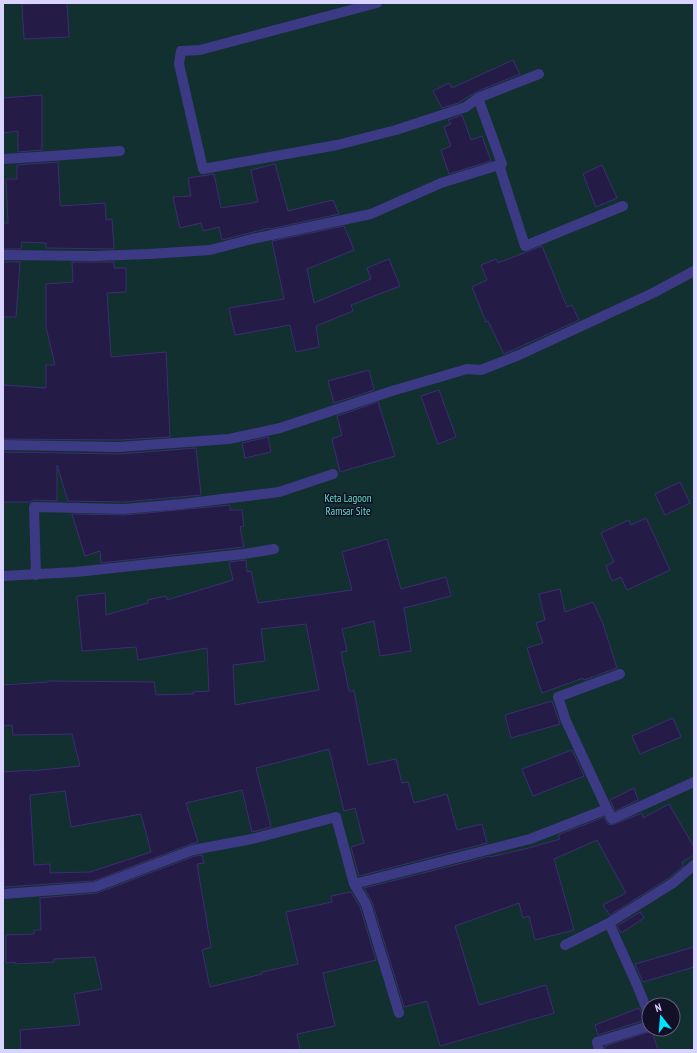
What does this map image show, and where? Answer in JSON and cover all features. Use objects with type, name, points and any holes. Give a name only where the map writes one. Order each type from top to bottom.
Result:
[{"type":"street","points":[[377,3],[200,50],[181,51],[179,64],[203,169],[337,145],[396,130],[466,107],[478,98],[539,74]]},
{"type":"street","points":[[3,255],[134,255],[210,250],[252,239],[371,214],[441,183],[502,164],[478,98]]},
{"type":"street","points":[[3,159],[120,151]]},
{"type":"street","points":[[498,165],[525,246],[623,206]]},
{"type":"street","points":[[3,445],[119,447],[229,439],[280,428],[392,391],[467,369],[481,370],[526,352],[653,293],[694,271]]},
{"type":"street","points":[[36,575],[34,507],[124,510],[189,503],[278,492],[333,474]]},
{"type":"street","points":[[3,576],[76,572],[244,554],[274,549]]},
{"type":"street","points":[[620,674],[558,696],[566,721],[612,819],[694,782]]},
{"type":"street","points":[[354,884],[530,839],[607,809]]},
{"type":"street","points":[[3,894],[95,887],[193,850],[252,839],[336,817],[354,884],[366,904],[399,1013]]},
{"type":"street","points":[[565,945],[608,923],[673,883],[694,865]]},
{"type":"street","points":[[608,923],[642,997]]},
{"type":"street","points":[[599,1050],[597,1042],[641,1028]]},
{"type":"green space","name":"Keta Lagoon Ramsar Site","points":[[3,3],[694,3],[694,1050],[3,1050]]},
{"type":"building","points":[[67,3],[69,37],[24,39],[22,4]]},
{"type":"building","points":[[513,60],[520,74],[476,92],[458,103],[442,108],[433,91],[449,83],[452,88]]},
{"type":"building","points":[[42,95],[42,150],[18,152],[18,131],[3,133],[3,98]]},
{"type":"building","points":[[462,115],[471,140],[482,136],[491,161],[449,174],[441,150],[451,146],[444,127],[451,124],[448,120]]},
{"type":"building","points":[[58,162],[61,206],[105,203],[106,220],[112,219],[114,249],[46,248],[46,243],[22,242],[21,249],[3,249],[3,223],[8,223],[6,179],[17,179],[17,165]]},
{"type":"building","points":[[275,164],[288,211],[333,200],[339,214],[269,228],[222,240],[219,227],[203,231],[201,223],[180,228],[173,197],[191,196],[188,178],[214,174],[221,208],[258,202],[251,170]]},
{"type":"building","points":[[602,165],[617,198],[596,207],[583,174]]},
{"type":"building","points":[[344,226],[354,250],[307,269],[314,303],[371,279],[367,268],[389,259],[400,286],[351,305],[353,311],[316,326],[319,347],[296,352],[290,325],[235,335],[229,308],[284,299],[272,241]]},
{"type":"building","points":[[542,246],[567,307],[572,305],[579,320],[504,354],[488,321],[486,322],[472,287],[487,280],[481,265],[496,259],[498,263]]},
{"type":"building","points":[[3,262],[20,262],[16,317],[3,317]]},
{"type":"building","points":[[72,262],[114,262],[114,268],[126,268],[126,292],[107,293],[111,357],[166,352],[170,437],[119,440],[3,439],[3,385],[46,388],[46,365],[55,365],[46,327],[46,284],[73,282]]},
{"type":"building","points":[[369,370],[374,390],[334,403],[328,381]]},
{"type":"building","points":[[439,390],[456,437],[438,444],[421,396]]},
{"type":"building","points":[[378,402],[395,456],[340,472],[332,439],[342,435],[337,416]]},
{"type":"building","points":[[268,437],[271,452],[245,458],[242,443]]},
{"type":"building","points":[[196,448],[201,495],[124,502],[68,501],[57,465],[57,501],[34,500],[30,502],[3,502],[3,452],[119,454]]},
{"type":"building","points":[[680,482],[690,503],[665,515],[655,494]]},
{"type":"building","points":[[230,505],[230,510],[242,510],[244,526],[240,527],[244,547],[101,563],[100,551],[85,556],[72,514],[125,515]]},
{"type":"building","points":[[646,518],[670,570],[627,590],[621,577],[612,581],[606,566],[614,562],[601,533],[629,520],[631,525]]},
{"type":"building","points":[[387,539],[401,589],[446,577],[451,596],[404,608],[411,651],[380,656],[374,621],[342,629],[347,651],[341,652],[349,691],[354,691],[368,765],[396,759],[402,783],[408,782],[414,803],[447,794],[457,830],[482,824],[487,843],[359,876],[351,847],[364,843],[355,808],[344,811],[329,749],[256,768],[271,827],[252,832],[242,790],[186,803],[198,842],[94,881],[4,887],[3,772],[32,771],[80,766],[72,734],[13,735],[12,725],[3,726],[3,685],[48,681],[154,682],[156,695],[193,694],[193,692],[209,691],[207,648],[138,660],[136,647],[82,651],[77,596],[105,593],[106,615],[148,603],[148,600],[166,596],[167,600],[233,580],[229,562],[246,560],[247,572],[251,571],[258,603],[352,590],[342,552]],"holes":[[[306,624],[319,690],[235,705],[233,665],[265,661],[261,629]],[[65,791],[71,827],[141,814],[151,852],[90,872],[50,873],[50,864],[34,865],[30,795]]]},
{"type":"building","points":[[560,589],[565,612],[593,602],[603,624],[617,668],[584,680],[583,678],[542,693],[527,648],[543,643],[536,623],[545,620],[539,594]]},
{"type":"building","points":[[552,701],[560,724],[511,738],[505,715]]},
{"type":"building","points":[[673,718],[681,737],[640,754],[632,736]]},
{"type":"building","points":[[572,750],[584,776],[533,796],[522,769]]},
{"type":"building","points":[[634,788],[638,800],[615,811],[610,800]]},
{"type":"building","points":[[669,804],[694,847],[694,855],[682,862],[683,866],[669,878],[610,915],[603,905],[626,893],[597,840],[554,859],[574,930],[535,940],[529,916],[523,918],[519,903],[455,926],[479,1005],[546,985],[554,1013],[440,1046],[427,1001],[404,1007],[372,902],[364,888],[490,856],[525,849],[560,839],[558,835],[604,817],[608,824],[612,825],[642,813],[643,818]]},
{"type":"building","points":[[202,855],[204,863],[197,864],[211,947],[202,950],[210,987],[262,974],[262,972],[298,964],[286,912],[332,902],[331,896],[351,892],[360,907],[376,960],[323,973],[335,1026],[297,1034],[300,1050],[21,1050],[20,1030],[80,1025],[74,994],[102,989],[95,957],[54,959],[54,962],[6,963],[6,935],[34,934],[34,930],[41,930],[40,898],[97,893],[195,856]]},
{"type":"building","points":[[640,912],[644,918],[621,933],[617,926]]},
{"type":"building","points":[[694,947],[694,967],[643,982],[635,964]]},
{"type":"building","points":[[639,1008],[641,1012],[641,1021],[598,1035],[595,1025]]},
{"type":"building","points":[[641,1035],[641,1037],[654,1037],[658,1050],[605,1050],[605,1046]]}]
